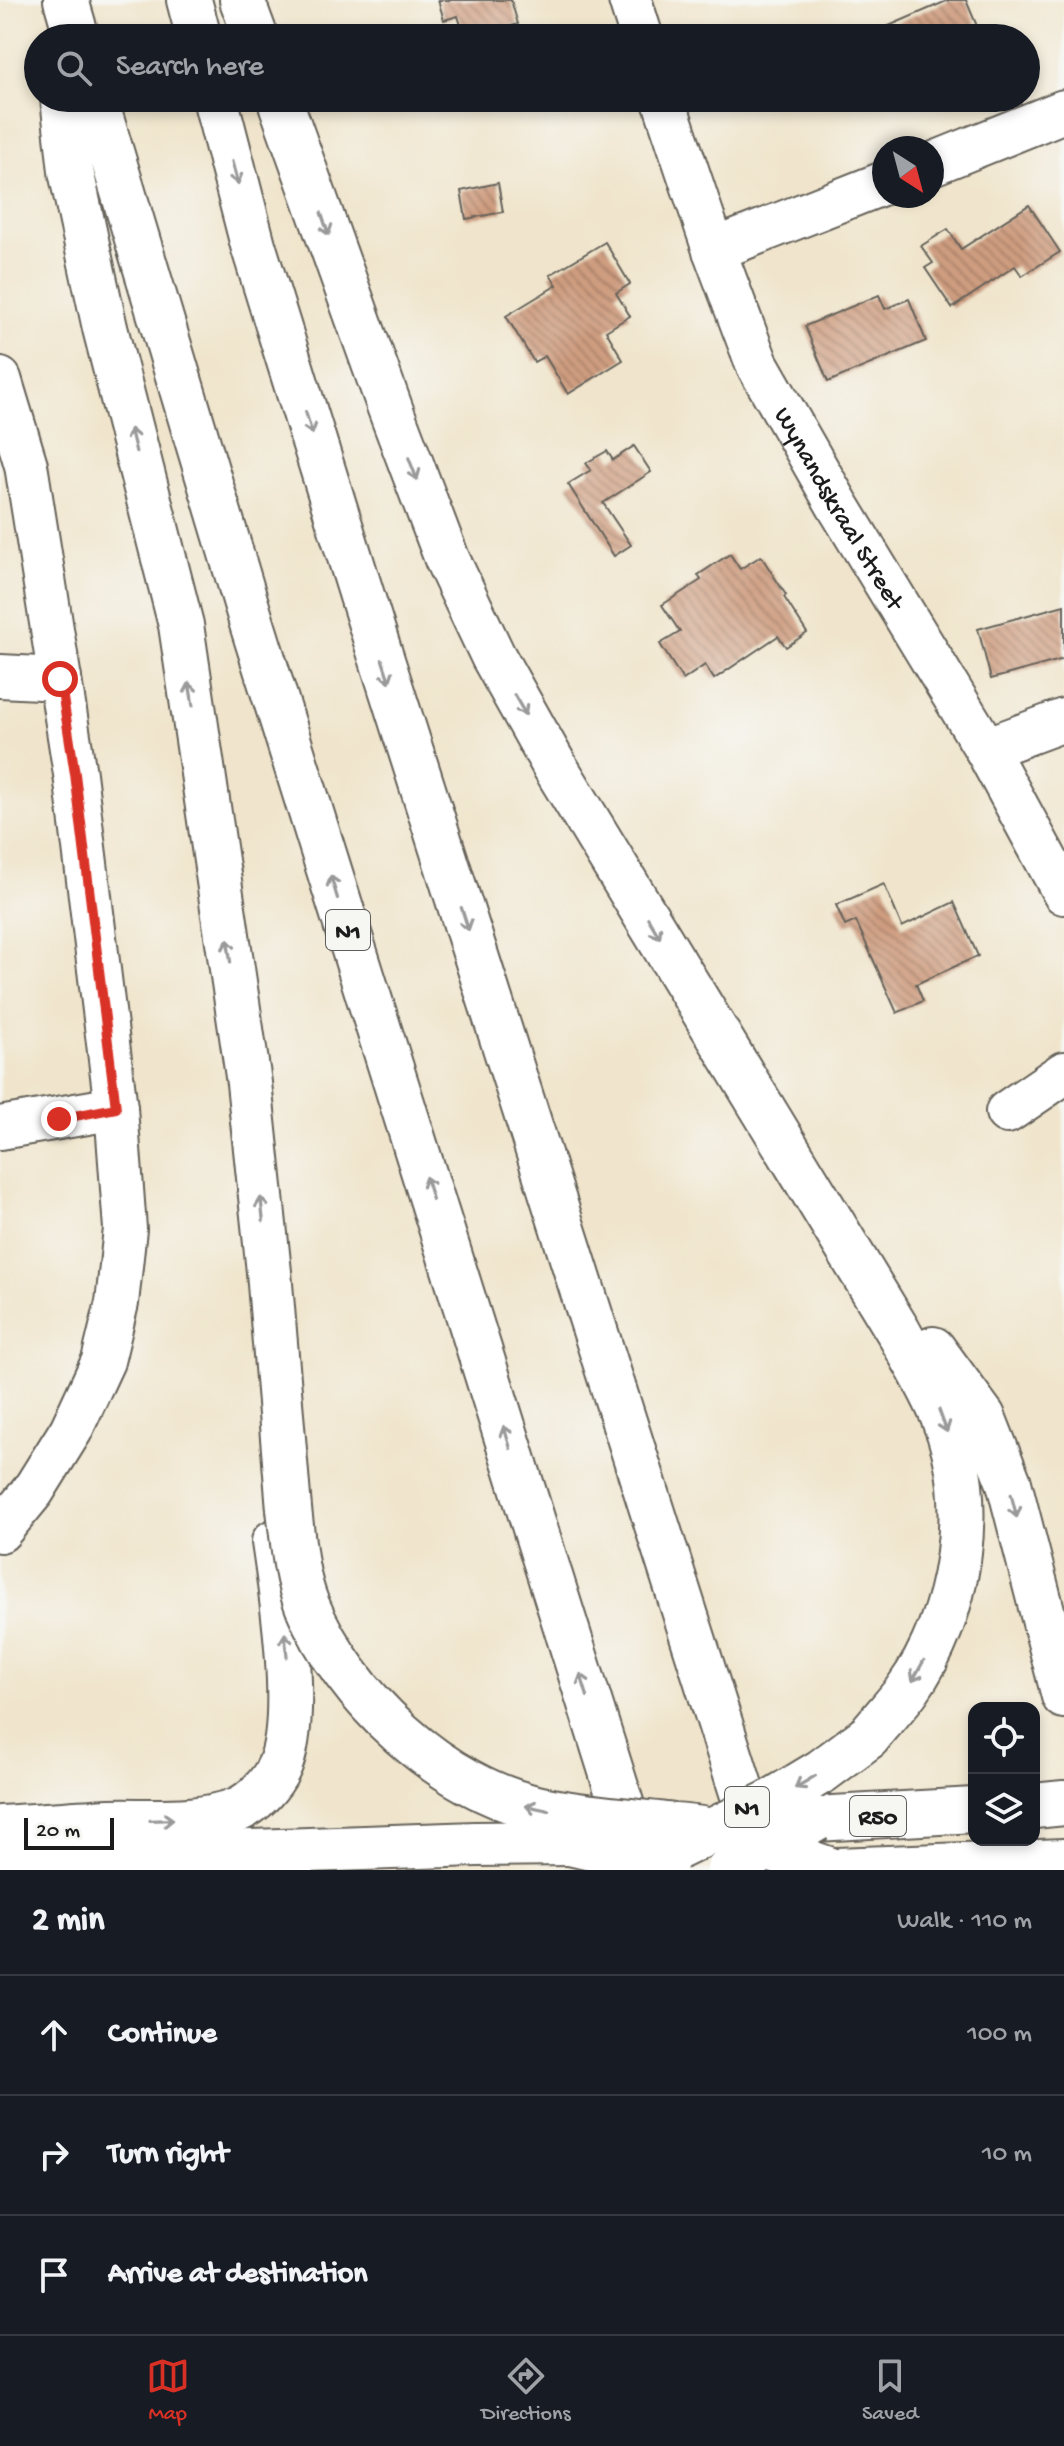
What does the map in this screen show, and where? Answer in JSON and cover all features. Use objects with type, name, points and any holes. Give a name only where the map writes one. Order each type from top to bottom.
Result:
[{"type":"main road","points":[[51,0],[54,24]]},
{"type":"main road","points":[[66,0],[73,24]]},
{"type":"main road","points":[[189,0],[195,24]]},
{"type":"main road","points":[[242,0],[251,24]]},
{"type":"main road","points":[[65,112],[71,171],[105,328],[181,625],[249,1083],[289,1509],[296,1565],[306,1603],[328,1648],[371,1703],[447,1771],[496,1794],[542,1810],[721,1851],[831,1870]]},
{"type":"main road","name":"N1","points":[[99,112],[253,627],[652,1868]]},
{"type":"main road","name":"N1","points":[[219,112],[253,245],[372,626],[767,1859]]},
{"type":"main road","points":[[284,112],[447,559],[493,656],[554,765],[898,1331],[944,1419],[958,1471],[962,1518],[956,1572],[939,1633],[908,1689],[868,1737],[822,1771],[769,1803],[721,1851],[652,1868],[570,1843]]},
{"type":"main road","points":[[721,1040],[947,1370],[983,1417],[1009,1483],[1064,1696]]},
{"type":"main road","points":[[0,1828],[197,1819],[238,1809],[269,1783],[280,1766],[288,1730],[288,1667],[274,1539],[269,1272]]},
{"type":"main road","points":[[1040,1805],[1064,1803]]},
{"type":"main road","name":"R50","points":[[0,1861],[476,1844],[570,1843],[721,1851],[816,1819],[957,1811]]},
{"type":"main road","points":[[767,1859],[816,1819]]},
{"type":"main road","name":"R50","points":[[837,1870],[1064,1861]]},
{"type":"street","points":[[630,0],[638,24]]},
{"type":"street","points":[[944,159],[1064,111]]},
{"type":"street","name":"Wynandskraal Street","points":[[668,112],[714,250],[757,364],[837,504],[986,749],[1064,893]]},
{"type":"street","points":[[714,250],[872,188]]},
{"type":"street","points":[[0,379],[26,465],[75,774],[116,1108],[125,1229],[117,1303],[103,1361],[71,1430],[33,1491],[0,1531]]},
{"type":"street","points":[[0,676],[60,679]]},
{"type":"street","points":[[986,749],[1064,720]]},
{"type":"street","points":[[1007,1112],[1064,1073]]},
{"type":"street","points":[[1,1130],[116,1108]]},
{"type":"building","points":[[438,0],[511,0],[518,24],[461,24],[458,16],[444,20]]},
{"type":"building","points":[[949,0],[966,0],[976,24],[893,24]]},
{"type":"building","points":[[498,183],[503,212],[466,219],[461,191]]},
{"type":"building","points":[[1029,205],[1060,252],[1022,276],[1015,266],[952,308],[925,268],[933,263],[921,246],[948,229],[961,249]]},
{"type":"building","points":[[605,242],[630,284],[616,293],[630,316],[606,331],[623,360],[568,394],[545,356],[534,362],[506,316],[557,285],[550,275]]},
{"type":"building","points":[[879,295],[885,309],[909,299],[926,341],[828,382],[805,326]]},
{"type":"building","points":[[634,446],[651,472],[603,503],[631,545],[614,556],[568,484],[591,470],[586,463],[607,451],[613,460]]},
{"type":"building","points":[[730,554],[740,569],[761,556],[807,633],[786,647],[778,636],[714,679],[705,665],[683,680],[660,644],[680,632],[662,605],[701,580],[698,575]]},
{"type":"building","points":[[1064,605],[1064,659],[991,679],[978,629]]},
{"type":"building","points":[[884,884],[902,927],[954,902],[978,956],[916,984],[923,1001],[897,1013],[856,921],[845,926],[836,905]]},
{"type":"route","points":[[59,1119],[116,1108],[75,774],[60,679]]}]
